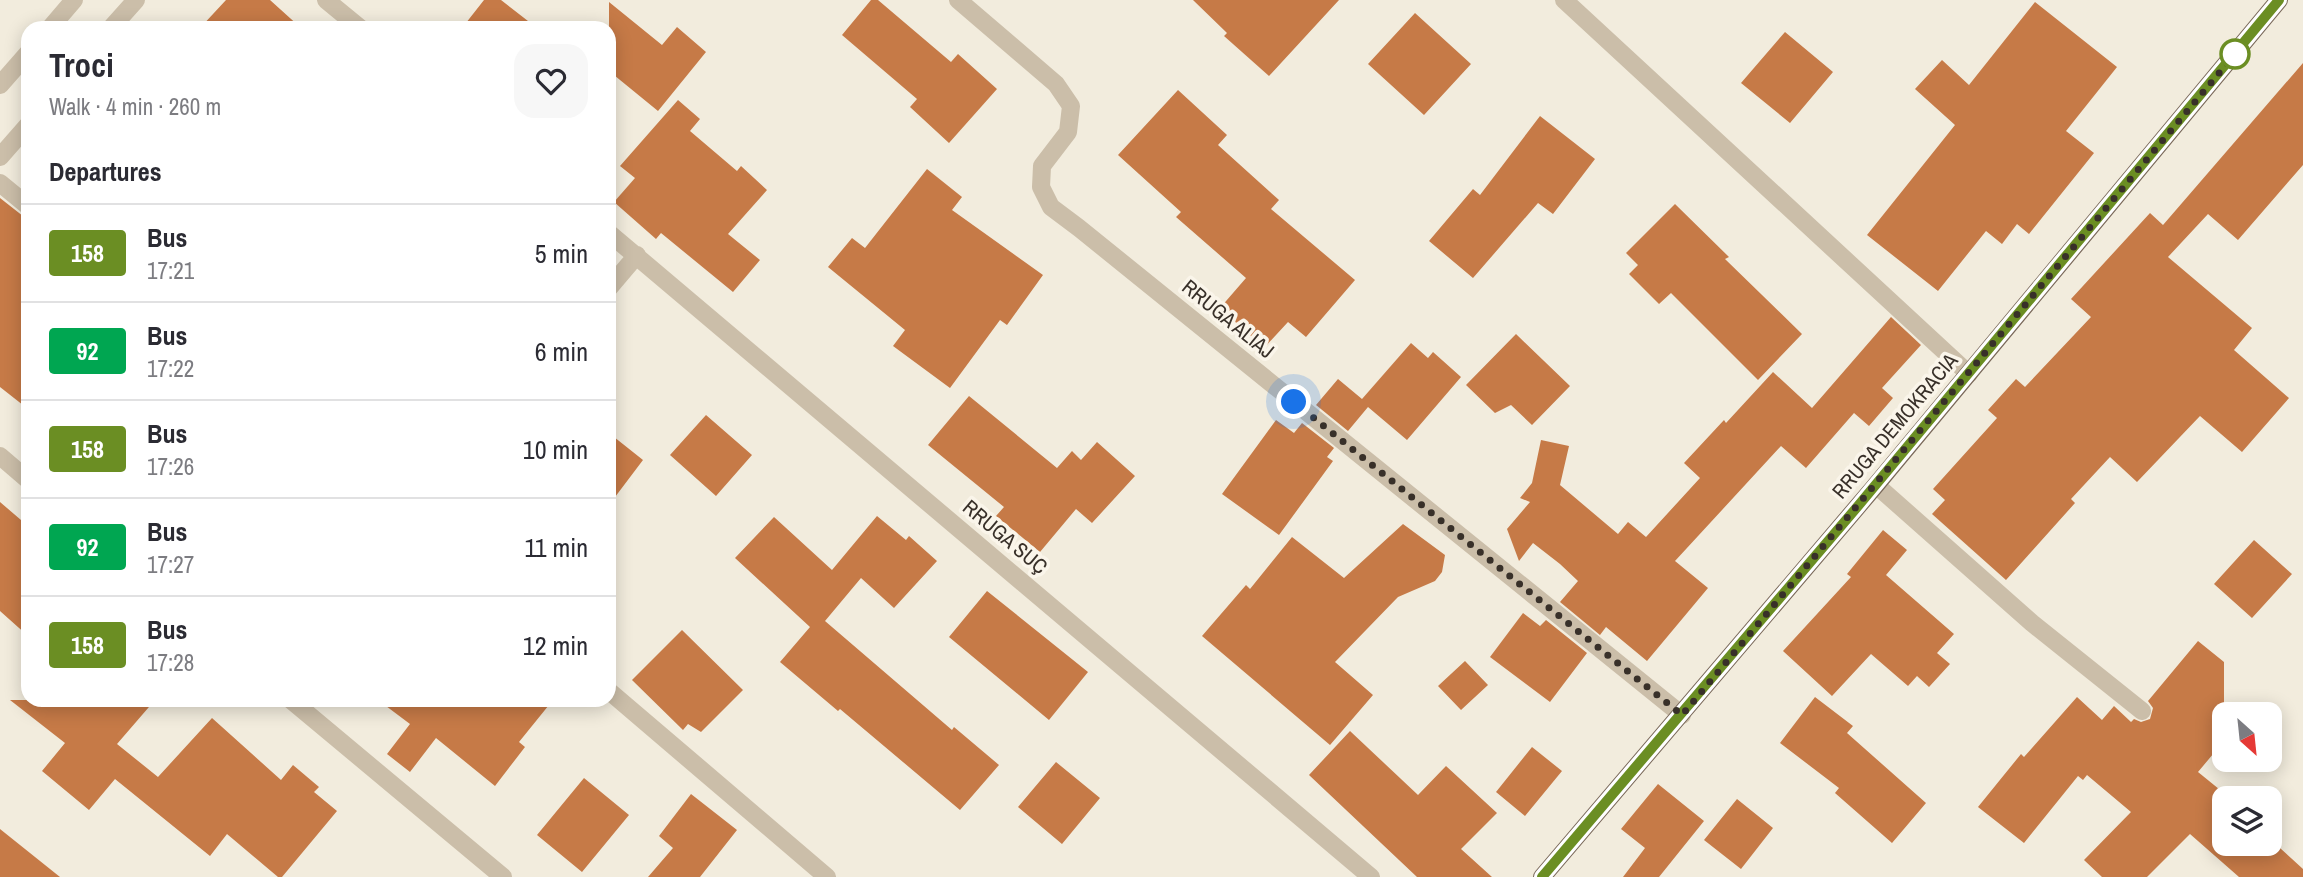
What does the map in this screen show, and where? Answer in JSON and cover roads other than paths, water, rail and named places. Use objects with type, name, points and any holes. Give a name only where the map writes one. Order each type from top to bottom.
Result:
[{"type":"main road","name":"RRUGA DEMOKRACIA","points":[[1542,877],[1876,485],[2279,0]]},
{"type":"street","points":[[56,21],[74,0]]},
{"type":"street","points":[[117,21],[136,0]]},
{"type":"street","points":[[326,0],[352,21]]},
{"type":"street","name":"RRUGA ALIAJ","points":[[958,0],[1056,84],[1071,106],[1068,132],[1042,166],[1041,187],[1051,207],[1682,715]]},
{"type":"street","points":[[1564,0],[1969,374]]},
{"type":"street","points":[[0,85],[21,61]]},
{"type":"street","points":[[0,157],[21,133]]},
{"type":"street","points":[[0,183],[21,200]]},
{"type":"street","name":"RRUGA SUÇ","points":[[616,239],[1371,877]]},
{"type":"street","points":[[616,279],[636,255]]},
{"type":"street","points":[[0,456],[21,474]]},
{"type":"street","points":[[1876,485],[2032,624],[2142,711]]},
{"type":"street","points":[[616,697],[827,877]]},
{"type":"street","points":[[299,707],[503,877]]}]
